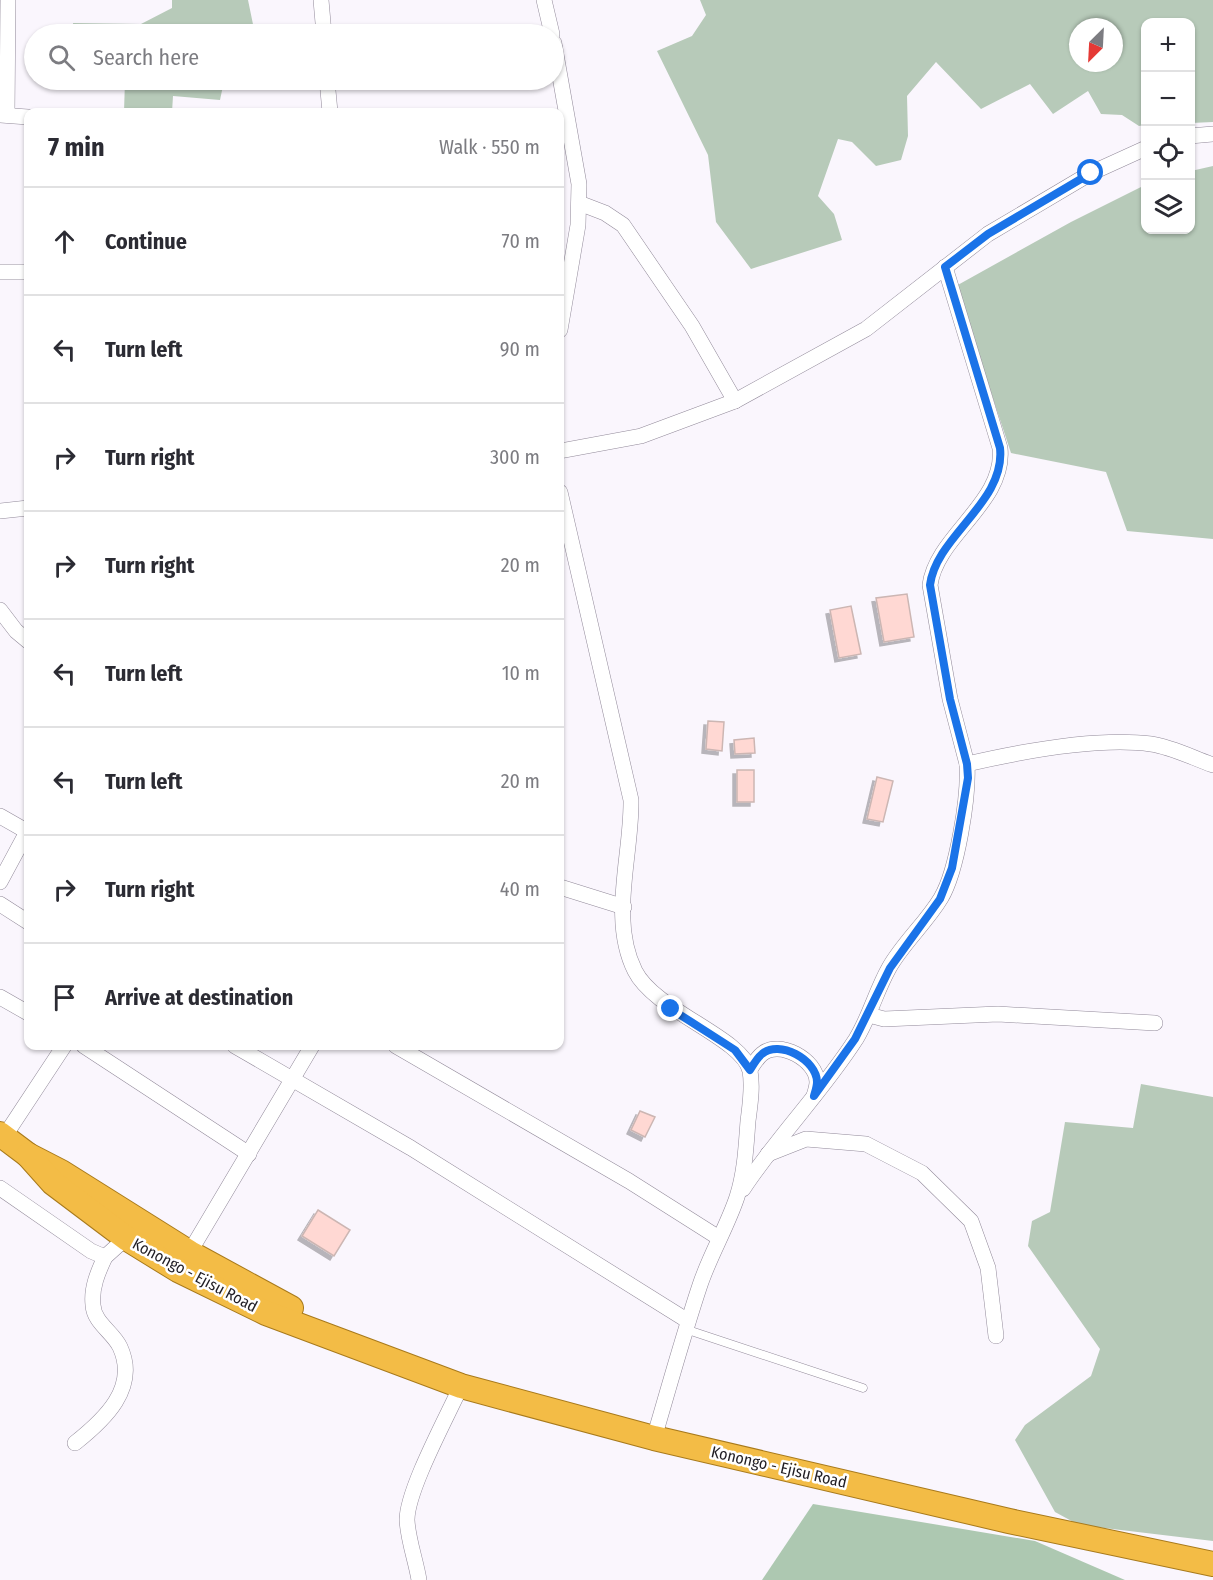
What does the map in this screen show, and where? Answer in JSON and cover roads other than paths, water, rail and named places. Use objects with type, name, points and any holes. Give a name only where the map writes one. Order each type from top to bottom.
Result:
[{"type":"highway","name":"Konongo - Ejisu Road","points":[[2,1135],[28,1155],[61,1172],[184,1261],[266,1313],[461,1386],[654,1438],[1009,1521],[1213,1564]]},
{"type":"highway","name":"Konongo - Ejisu Road","points":[[28,1155],[53,1183],[126,1238],[184,1261]]},
{"type":"street","points":[[8,0],[4,115],[24,117]]},
{"type":"street","points":[[321,0],[323,24]]},
{"type":"street","points":[[544,0],[550,24]]},
{"type":"street","points":[[328,90],[330,108]]},
{"type":"street","points":[[563,90],[574,150],[579,203],[564,310]]},
{"type":"street","points":[[1195,136],[1213,134]]},
{"type":"street","points":[[564,449],[641,436],[735,401],[866,329],[988,234],[1091,173],[1141,150]]},
{"type":"street","points":[[579,203],[605,213],[623,225],[692,326],[735,401]]},
{"type":"street","points":[[736,1199],[766,1154],[838,1064],[869,1015],[890,968],[947,887],[964,801],[967,764],[950,699],[930,585],[932,571],[979,506],[1002,462],[1000,448],[945,267]]},
{"type":"street","points":[[0,272],[24,272]]},
{"type":"street","points":[[0,512],[24,509]]},
{"type":"street","points":[[564,509],[631,800],[623,927],[636,972],[652,992],[671,1009],[735,1050],[750,1070],[751,1091],[744,1168],[736,1199],[687,1325],[654,1438]]},
{"type":"street","points":[[0,609],[16,631],[24,637]]},
{"type":"street","points":[[967,764],[1089,744],[1134,743],[1169,748],[1213,765]]},
{"type":"street","points":[[0,816],[24,829]]},
{"type":"street","points":[[0,882],[24,838]]},
{"type":"street","points":[[564,888],[624,907]]},
{"type":"street","points":[[0,904],[24,919]]},
{"type":"street","points":[[0,997],[24,1011]]},
{"type":"street","points":[[869,1015],[884,1019],[998,1014],[1155,1023]]},
{"type":"street","points":[[750,1070],[763,1053],[777,1049],[793,1053],[805,1060],[813,1070],[817,1082],[814,1096]]},
{"type":"street","points":[[2,1135],[61,1050]]},
{"type":"street","points":[[90,1050],[249,1154]]},
{"type":"street","points":[[242,1050],[450,1172],[687,1325]]},
{"type":"street","points":[[184,1261],[310,1050]]},
{"type":"street","points":[[403,1050],[629,1181],[719,1238]]},
{"type":"street","points":[[766,1154],[806,1139],[866,1144],[922,1173],[971,1221],[988,1268],[996,1336]]},
{"type":"street","points":[[0,1188],[60,1231],[105,1257]]},
{"type":"street","points":[[75,1443],[98,1425],[115,1404],[123,1386],[124,1365],[120,1347],[97,1318],[93,1307],[97,1274],[105,1257],[126,1238]]},
{"type":"street","points":[[419,1580],[408,1529],[409,1508],[423,1467],[461,1386]]},
{"type":"lane","points":[[687,1325],[863,1388]]}]
